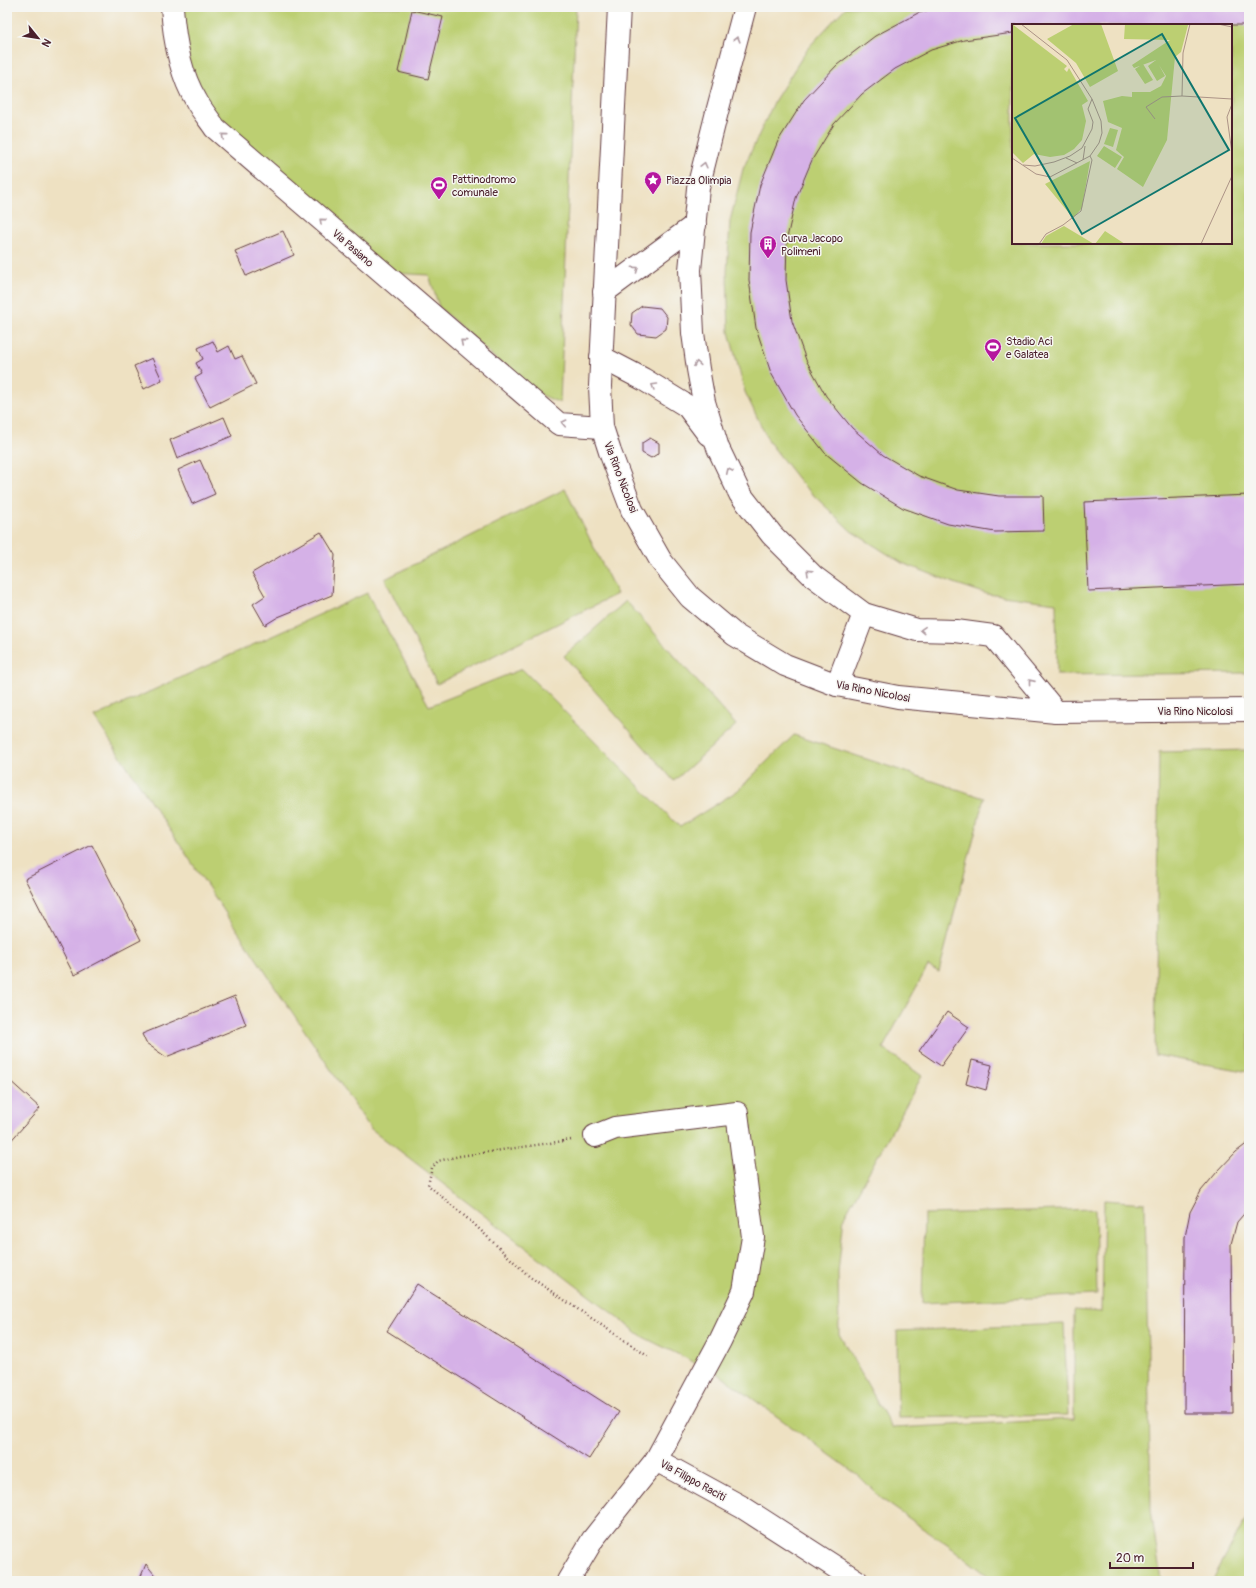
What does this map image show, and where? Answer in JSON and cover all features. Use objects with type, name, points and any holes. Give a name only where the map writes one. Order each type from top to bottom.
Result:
[{"type":"street","name":"Via Pasiano","points":[[172,7],[174,32],[184,71],[195,99],[215,128],[559,424],[602,427]]},
{"type":"street","name":"Via Rino Nicolosi","points":[[619,7],[601,357],[600,386],[602,427],[632,510],[661,560],[690,597],[741,639],[786,665],[837,685],[898,697],[1056,712],[1249,710]]},
{"type":"street","points":[[745,7],[698,188],[690,270],[693,333],[704,402],[718,448],[740,494],[772,535],[813,576],[864,614],[917,630],[956,631],[994,636],[1056,712]]},
{"type":"street","points":[[604,292],[695,225]]},
{"type":"street","points":[[601,357],[643,379],[687,406],[718,448]]},
{"type":"street","points":[[837,685],[864,614]]},
{"type":"street","points":[[595,1136],[615,1128],[737,1113],[752,1237],[744,1291],[720,1341],[656,1460]]},
{"type":"street","name":"Via Filippo Raciti","points":[[568,1581],[593,1539],[656,1460],[742,1507],[857,1581]]},
{"type":"path","points":[[595,1136],[460,1156],[438,1162],[432,1168],[428,1185],[475,1225],[530,1277],[649,1357]]},
{"type":"green space","name":"Pattinodromo comunale","points":[[180,7],[576,7],[560,403],[530,390],[439,307],[429,275],[392,273],[214,116],[189,66]]},
{"type":"green space","name":"Stadio Aci e Galatea","points":[[846,7],[1249,7],[1249,673],[1057,675],[1056,603],[987,594],[902,563],[851,531],[802,484],[769,442],[745,392],[729,332],[727,273],[730,221],[743,169],[775,100],[808,48]]},
{"type":"green space","points":[[565,489],[617,594],[437,684],[385,579]]},
{"type":"green space","points":[[367,593],[429,706],[522,669],[680,827],[737,791],[794,735],[984,798],[939,972],[928,966],[883,1048],[922,1076],[844,1217],[838,1273],[839,1334],[892,1428],[1074,1419],[1074,1310],[1102,1312],[1104,1200],[1145,1203],[1151,1509],[1161,1581],[995,1581],[953,1549],[883,1500],[859,1476],[720,1375],[643,1337],[370,1128],[94,717]]},
{"type":"green space","points":[[626,601],[736,725],[674,781],[564,656]]},
{"type":"green space","points":[[1249,750],[1249,1072],[1155,1055],[1159,752]]},
{"type":"green space","points":[[1095,1209],[1097,1295],[922,1303],[924,1214]]},
{"type":"green space","points":[[1064,1324],[1068,1415],[898,1418],[897,1331]]},
{"type":"green space","points":[[1249,1513],[1249,1581],[1212,1581]]},
{"type":"building","name":"Curva Jacopo Polimeni","points":[[940,7],[1249,7],[1249,25],[1012,24],[1012,33],[964,40],[931,50],[895,69],[862,94],[834,124],[812,160],[796,198],[787,238],[786,280],[792,321],[806,360],[826,396],[852,428],[883,455],[919,476],[958,490],[999,496],[1043,496],[1044,531],[995,532],[948,524],[903,508],[862,483],[825,453],[795,415],[771,373],[756,328],[749,280],[750,232],[760,185],[778,141],[804,100],[837,65],[875,36],[918,13]]},
{"type":"building","points":[[412,10],[443,17],[428,79],[398,72]]},
{"type":"building","points":[[283,231],[294,255],[246,276],[235,251]]},
{"type":"building","points":[[642,306],[660,308],[667,317],[666,329],[656,336],[638,334],[631,325],[632,313]]},
{"type":"building","points":[[213,341],[218,352],[229,346],[235,359],[242,356],[256,384],[210,407],[195,378],[202,374],[196,363],[203,359],[198,348]]},
{"type":"building","points":[[152,358],[162,380],[144,389],[134,366]]},
{"type":"building","points":[[224,417],[232,436],[177,459],[170,440]]},
{"type":"building","points":[[650,438],[659,443],[659,453],[651,458],[642,453],[642,443]]},
{"type":"building","points":[[200,460],[215,494],[192,504],[178,470]]},
{"type":"building","points":[[1249,495],[1249,584],[1088,591],[1084,502]]},
{"type":"building","points":[[321,532],[335,555],[332,595],[278,617],[265,625],[253,604],[265,596],[252,573]]},
{"type":"building","points":[[92,845],[141,940],[74,975],[25,879]]},
{"type":"building","points":[[235,996],[246,1025],[166,1057],[146,1043],[142,1034]]},
{"type":"building","points":[[947,1012],[969,1027],[941,1066],[919,1051]]},
{"type":"building","points":[[972,1060],[992,1065],[986,1090],[966,1084]]},
{"type":"building","points":[[7,1078],[40,1108],[7,1145]]},
{"type":"building","points":[[1249,1142],[1249,1208],[1237,1222],[1231,1244],[1233,1413],[1184,1413],[1185,1237],[1190,1212],[1201,1191],[1217,1172],[1236,1152]]},
{"type":"building","points":[[417,1284],[619,1412],[589,1459],[387,1331]]},
{"type":"building","points":[[146,1564],[158,1579],[157,1581],[139,1581]]},
{"type":"place","name":"Piazza Olimpia","points":[[653,195]]},
{"type":"place","name":"Pattinodromo comunale","points":[[439,200]]},
{"type":"place","name":"Curva Jacopo Polimeni","points":[[768,259]]},
{"type":"place","name":"Stadio Aci e Galatea","points":[[993,362]]}]
